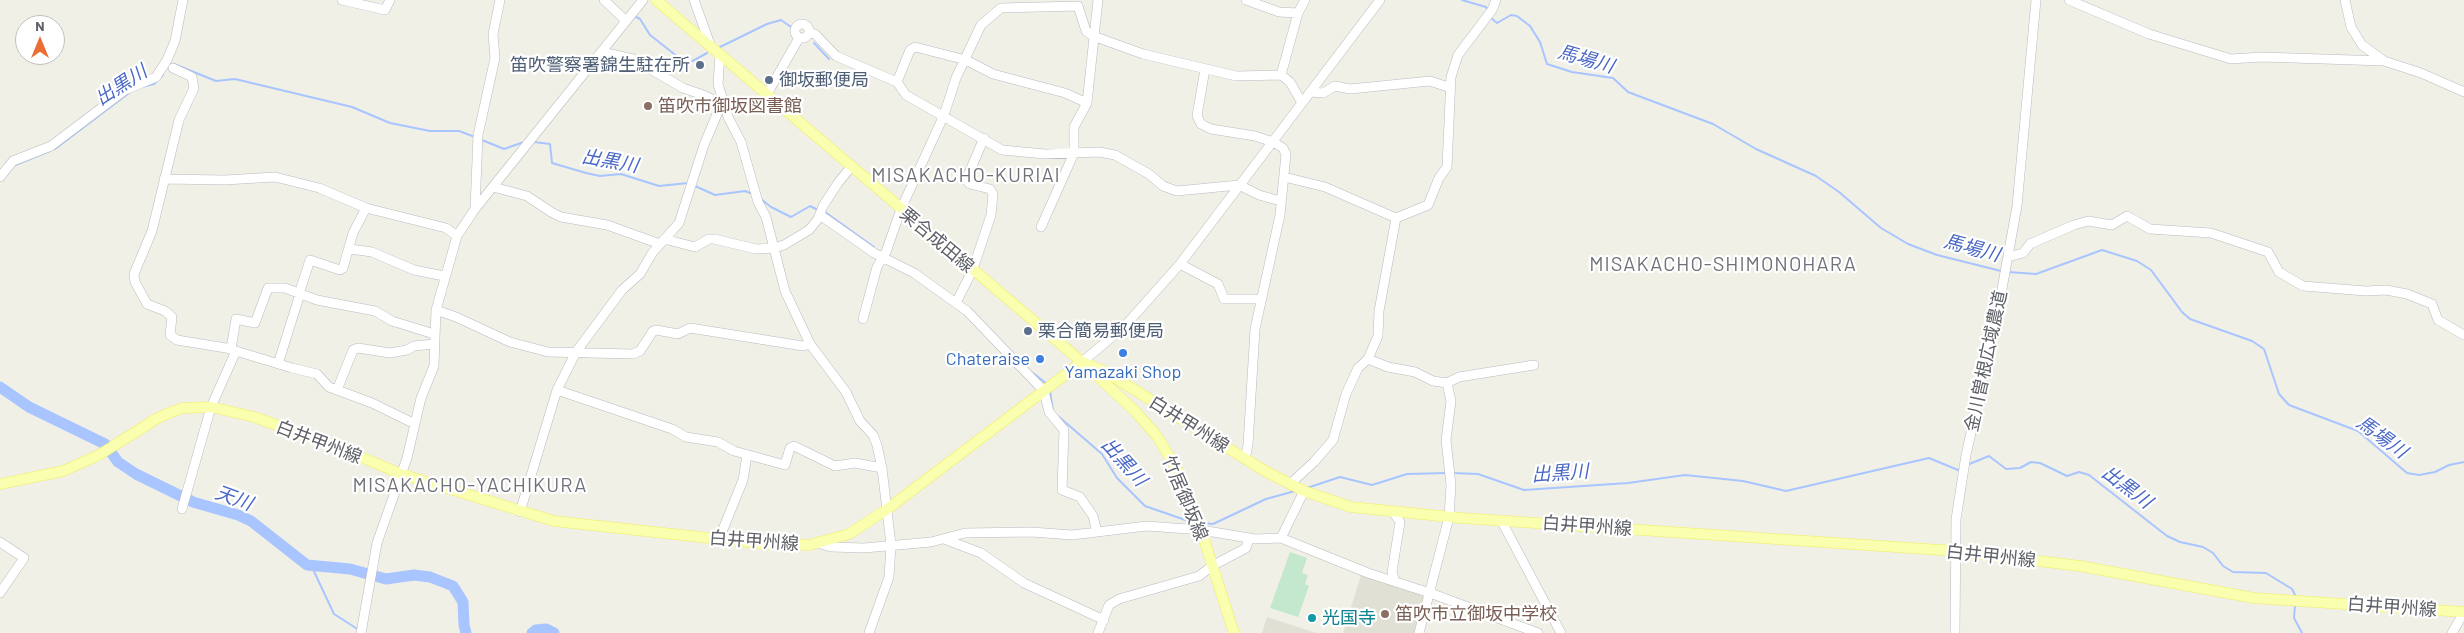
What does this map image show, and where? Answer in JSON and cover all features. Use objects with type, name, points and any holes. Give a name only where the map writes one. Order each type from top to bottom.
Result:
[{"type":"main road","name":"栗合成田線","points":[[656,0],[1082,362]]},
{"type":"main road","name":"白井甲州線","points":[[0,484],[64,471],[99,455],[171,412],[183,408],[211,406],[254,418],[333,445],[401,474],[520,512],[576,525],[783,546],[818,544],[848,534],[886,510],[1082,362],[1104,371],[1245,459],[1296,487],[1351,507],[1449,517],[1956,551],[2041,560],[2254,598],[2463,617]]},
{"type":"main road","name":"竹居御坂線","points":[[1082,362],[1135,411],[1157,436],[1178,471],[1199,526],[1234,633]]},
{"type":"street","points":[[0,177],[13,161],[51,146],[125,90],[156,77],[167,60],[175,41],[183,0]]},
{"type":"street","points":[[342,0],[386,10],[390,0]]},
{"type":"street","points":[[475,209],[478,138],[495,58],[493,34],[500,0]]},
{"type":"street","points":[[604,0],[625,20]]},
{"type":"street","points":[[362,630],[369,581],[385,514],[401,474],[421,398],[434,366],[436,310],[444,276],[457,236],[475,209],[643,0]]},
{"type":"street","points":[[694,0],[711,47]]},
{"type":"street","points":[[1041,227],[1074,153],[1074,127],[1087,103],[1098,0]]},
{"type":"street","points":[[1246,0],[1278,12],[1298,13]]},
{"type":"street","points":[[1281,75],[1298,13],[1305,0]]},
{"type":"street","points":[[1082,362],[1124,327],[1180,264],[1378,0]]},
{"type":"street","points":[[1284,177],[1325,187],[1396,218],[1428,205],[1439,178],[1447,167],[1451,77],[1458,56],[1490,13],[1496,0]]},
{"type":"street","name":"金川曽根広域農道","points":[[1956,633],[1954,579],[1956,519],[1964,467],[1998,311],[2017,206],[2036,0]]},
{"type":"street","points":[[2069,0],[2149,34],[2231,58],[2262,57],[2384,61],[2421,73],[2464,92]]},
{"type":"street","points":[[2345,0],[2356,36],[2362,45],[2384,61]]},
{"type":"street","points":[[863,319],[877,267],[884,255],[900,209],[944,115],[956,78],[981,25],[1003,4],[1078,6],[1086,31],[1093,36],[1143,54],[1236,76],[1281,75],[1290,82],[1302,103]]},
{"type":"street","points":[[768,94],[799,38],[794,32],[797,26],[804,25],[808,33],[815,34],[836,56],[897,82],[906,95],[944,115],[1002,150],[1045,154],[1099,152],[1115,155],[1149,174],[1163,186],[1177,191],[1239,185],[1259,195],[1280,201]]},
{"type":"street","points":[[897,82],[910,50],[915,47],[966,60],[993,74],[1065,93],[1087,103]]},
{"type":"street","points":[[602,52],[633,59],[683,88],[699,93],[716,102],[723,100]]},
{"type":"street","points":[[720,54],[718,84],[728,117],[741,142],[757,197],[766,217],[785,291],[810,344],[846,392],[860,421],[873,435],[882,468],[891,545],[889,577],[869,633]]},
{"type":"street","points":[[172,68],[192,77],[194,88],[178,120],[175,141],[152,231],[134,274],[134,282],[147,304],[165,311],[172,317],[170,335],[177,340],[233,350],[317,374],[337,390],[415,424]]},
{"type":"street","points":[[1205,69],[1197,116],[1201,124],[1211,129],[1255,136],[1273,142],[1283,148],[1286,154],[1280,215],[1255,329],[1248,445],[1245,459]]},
{"type":"street","points":[[1310,92],[1323,93],[1334,86],[1350,89],[1430,81],[1451,88]]},
{"type":"street","points":[[520,512],[557,390],[576,352],[622,290],[640,274],[662,242],[679,222],[704,145],[723,100]]},
{"type":"street","points":[[958,299],[972,270],[992,215],[993,194],[990,189],[970,184],[966,180],[984,138]]},
{"type":"street","points":[[493,187],[527,196],[551,212],[561,216],[607,225],[662,242],[695,247],[709,239],[714,239],[756,249],[774,248],[810,230],[851,167]]},
{"type":"street","points":[[164,179],[225,180],[275,177],[319,188],[366,208],[446,228],[457,236]]},
{"type":"street","points":[[278,364],[310,260],[340,270],[344,268],[353,233],[366,208]]},
{"type":"street","points":[[821,211],[884,255],[958,299],[1047,389],[1049,412],[1064,430],[1062,490],[1080,497],[1093,516],[1097,532]]},
{"type":"street","points":[[2008,256],[2023,253],[2030,244],[2074,225],[2088,222],[2112,225],[2127,216],[2150,229],[2211,233],[2268,252],[2279,272],[2303,286],[2366,291],[2386,290],[2407,294],[2432,304],[2438,320],[2464,335]]},
{"type":"street","points":[[1282,538],[1296,487],[1333,440],[1346,394],[1358,368],[1368,359],[1378,336],[1379,311],[1396,218]]},
{"type":"street","points":[[350,248],[372,252],[414,270],[444,276]]},
{"type":"street","points":[[1180,264],[1218,284],[1224,299],[1262,299]]},
{"type":"street","points":[[182,509],[211,406],[233,350],[236,319],[255,323],[268,288],[285,288],[317,300],[375,311],[392,321],[434,334]]},
{"type":"street","points":[[436,310],[521,346],[548,352],[633,354],[640,351],[653,331],[678,334],[690,328],[804,346],[810,344]]},
{"type":"street","points":[[337,390],[353,350],[358,348],[390,353],[407,350],[414,346],[434,344]]},
{"type":"street","points":[[1368,359],[1388,368],[1415,372],[1433,381],[1447,383],[1459,377],[1534,366]]},
{"type":"street","points":[[1419,633],[1449,517],[1450,472],[1446,440],[1451,401],[1447,383]]},
{"type":"street","points":[[557,390],[664,426],[686,436],[718,442],[734,451],[785,465],[790,448],[794,446],[835,466],[855,463],[882,468]]},
{"type":"street","points":[[719,540],[743,480],[747,455]]},
{"type":"street","points":[[1393,512],[1400,522],[1392,572],[1395,582]]},
{"type":"street","points":[[1501,520],[1561,633]]},
{"type":"street","points":[[818,544],[851,548],[944,539],[976,532],[1032,532],[1072,535],[1147,526],[1199,526],[1249,538],[1282,538],[1368,574],[1430,593],[1538,633]]},
{"type":"street","points":[[1098,633],[1109,605],[1118,599],[1200,576],[1212,566],[1246,548],[1249,538]]},
{"type":"street","points":[[944,539],[981,553],[1024,583],[1104,620]]},
{"type":"street","points":[[0,542],[24,558],[0,593]]},
{"type":"street","points":[[2452,633],[2463,617]]},
{"type":"shaded area","name":"笛吹市立御坂中学校","points":[[1361,575],[1427,595],[1416,633],[1343,633]]},
{"type":"shaded area","points":[[1267,617],[1316,633],[1262,633]]},
{"type":"green space","points":[[1290,552],[1307,558],[1302,573],[1308,575],[1305,584],[1309,586],[1298,617],[1270,608]]},
{"type":"waterway","name":"馬場川","points":[[1462,0],[1486,7],[1488,11]]},
{"type":"waterway","name":"馬場川","points":[[1491,18],[1497,23],[1511,15],[1517,16],[1530,26],[1540,42],[1547,64],[1572,72],[1613,78],[1628,92],[1713,124],[1756,149],[1816,176],[1839,192],[1881,228],[1908,244],[1937,255],[2001,271]]},
{"type":"waterway","points":[[636,17],[640,19],[650,35],[687,64],[707,53]]},
{"type":"waterway","points":[[718,48],[767,24],[781,20],[791,27]]},
{"type":"waterway","points":[[814,43],[829,59]]},
{"type":"waterway","name":"出黒川","points":[[167,66],[174,64],[216,81],[235,79],[352,107],[390,123],[430,131],[459,131],[475,137]]},
{"type":"waterway","name":"出黒川","points":[[142,87],[154,84],[163,75]]},
{"type":"waterway","name":"出黒川","points":[[55,149],[129,93]]},
{"type":"waterway","name":"出黒川","points":[[482,140],[504,149],[524,142]]},
{"type":"waterway","name":"出黒川","points":[[534,142],[550,144],[552,163],[586,173],[600,176],[621,174],[659,186],[688,183]]},
{"type":"waterway","name":"出黒川","points":[[13,166],[50,151]]},
{"type":"waterway","name":"出黒川","points":[[695,186],[715,195],[745,191],[753,194]]},
{"type":"waterway","name":"出黒川","points":[[761,199],[771,207],[791,217],[810,206],[818,210]]},
{"type":"waterway","name":"出黒川","points":[[825,212],[874,247]]},
{"type":"waterway","name":"馬場川","points":[[2008,272],[2036,274],[2102,250],[2137,261],[2151,270],[2182,312],[2190,319],[2252,341],[2264,349],[2279,394],[2289,405],[2358,431],[2407,473],[2419,475],[2435,472],[2449,465],[2464,462]]},
{"type":"waterway","name":"出黒川","points":[[1033,373],[1047,384]]},
{"type":"waterway","name":"天川","points":[[0,387],[29,407],[105,444],[118,462],[136,474],[193,502],[238,515],[251,521],[307,565],[350,569],[386,579],[414,575],[430,577],[453,586],[463,602],[466,633]]},
{"type":"waterway","name":"出黒川","points":[[1050,391],[1053,411]]},
{"type":"waterway","name":"出黒川","points":[[1058,416],[1102,454],[1117,478],[1145,506],[1194,523]]},
{"type":"waterway","name":"出黒川","points":[[1967,465],[1989,456],[2006,469],[2020,468],[2031,462],[2040,463],[2067,476],[2079,472],[2089,475],[2167,536],[2180,542],[2203,547],[2213,553],[2223,566],[2233,572],[2266,573],[2292,589],[2296,597]]},
{"type":"waterway","name":"出黒川","points":[[1452,473],[1478,474],[1524,490],[1628,483],[1685,475],[1743,481],[1786,491],[1929,458],[1958,470],[1961,468]]},
{"type":"waterway","name":"出黒川","points":[[1307,488],[1340,477],[1372,485],[1407,474],[1447,473]]},
{"type":"waterway","name":"出黒川","points":[[1204,523],[1213,524],[1266,499],[1295,491]]},
{"type":"waterway","points":[[311,565],[334,614],[359,630]]},
{"type":"waterway","name":"出黒川","points":[[2295,605],[2294,618],[2302,633]]},
{"type":"waterway","name":"天川","points":[[532,633],[536,630],[546,629],[554,633]]},
{"type":"place","name":"笛吹警察署錦生駐在所","points":[[700,65]]},
{"type":"place","name":"御坂郵便局","points":[[769,80]]},
{"type":"place","name":"笛吹市御坂図書館","points":[[648,106]]},
{"type":"place","name":"栗合簡易郵便局","points":[[1028,331]]},
{"type":"place","name":"Yamazaki Shop","points":[[1123,353]]},
{"type":"place","name":"Chateraise","points":[[1040,359]]},
{"type":"place","name":"笛吹市立御坂中学校","points":[[1385,614]]},
{"type":"place","name":"光国寺","points":[[1312,618]]},
{"type":"district","name":"MISAKACHO-KURIAI","points":[[966,175]]},
{"type":"district","name":"MISAKACHO-SHIMONOHARA","points":[[1723,264]]},
{"type":"district","name":"MISAKACHO-YACHIKURA","points":[[470,485]]}]
